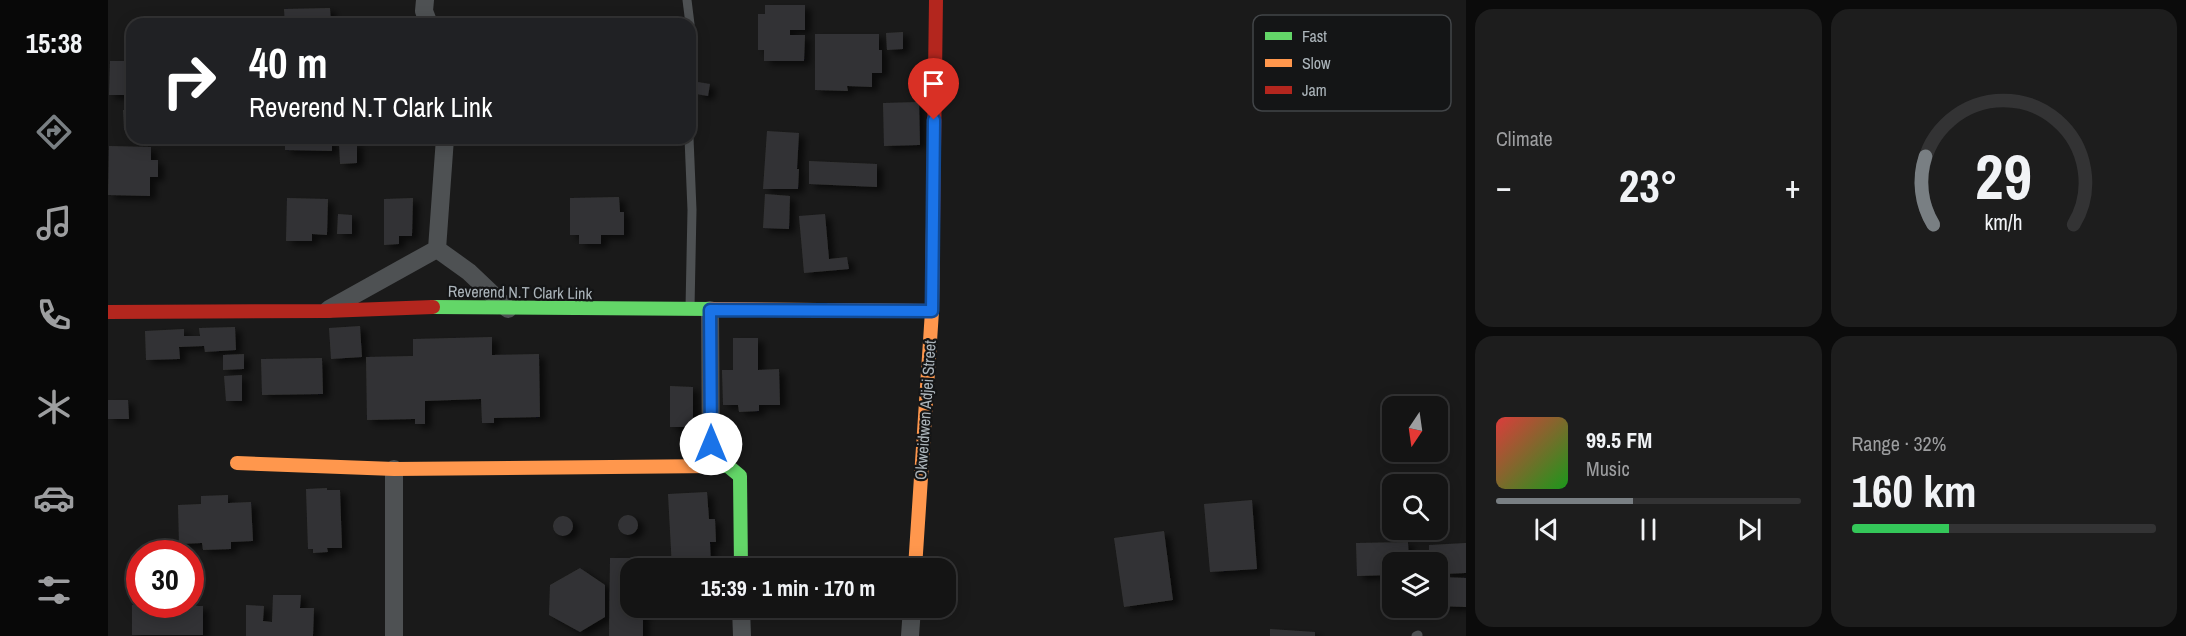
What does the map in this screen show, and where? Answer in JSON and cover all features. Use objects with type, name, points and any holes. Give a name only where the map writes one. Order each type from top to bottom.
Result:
[{"type":"street","points":[[425,0],[424,11],[427,18]]},
{"type":"street","name":"Okweidwen Adjei Street","points":[[916,558],[932,311],[936,0]]},
{"type":"street","points":[[437,249],[445,144]]},
{"type":"street","points":[[437,249],[469,272],[508,309]]},
{"type":"street","points":[[326,311],[437,249]]},
{"type":"street","name":"Reverend N.T Clark Link","points":[[108,312],[326,311],[413,307],[932,311]]},
{"type":"street","points":[[710,310],[711,466]]},
{"type":"street","points":[[237,463],[394,469],[728,466],[740,476],[741,558]]},
{"type":"street","points":[[394,469],[394,636]]},
{"type":"street","points":[[741,618],[742,636]]},
{"type":"street","points":[[910,636],[911,618]]},
{"type":"lane","points":[[687,0],[689,18]]},
{"type":"lane","points":[[689,144],[692,210],[690,310]]},
{"type":"building","points":[[765,5],[805,5],[805,30],[790,30],[790,35],[805,35],[804,61],[764,61],[764,50],[758,50],[758,14],[765,14]]},
{"type":"building","points":[[330,8],[331,18],[285,18],[284,9]]},
{"type":"building","points":[[903,32],[903,49],[887,50],[886,33]]},
{"type":"building","points":[[815,34],[879,34],[882,73],[872,73],[872,87],[847,86],[848,91],[815,90]]},
{"type":"building","points":[[110,61],[126,61],[126,95],[109,95]]},
{"type":"building","points":[[698,82],[710,84],[708,96],[696,94]]},
{"type":"building","points":[[919,102],[920,145],[884,146],[883,103]]},
{"type":"building","points":[[123,110],[126,110],[126,130],[124,130]]},
{"type":"building","points":[[767,131],[799,133],[798,189],[763,189]]},
{"type":"building","points":[[285,144],[332,144],[332,151],[285,150]]},
{"type":"building","points":[[339,144],[357,144],[357,163],[340,164]]},
{"type":"building","points":[[109,146],[151,147],[151,160],[158,160],[158,177],[150,177],[150,196],[108,195]]},
{"type":"building","points":[[809,161],[877,164],[877,187],[809,184]]},
{"type":"building","points":[[765,194],[790,196],[789,229],[763,228]]},
{"type":"building","points":[[619,197],[620,212],[624,212],[624,235],[601,235],[601,244],[579,244],[579,235],[570,235],[570,198]]},
{"type":"building","points":[[287,198],[328,199],[327,235],[312,234],[312,241],[286,241]]},
{"type":"building","points":[[413,198],[412,236],[399,236],[399,244],[384,245],[384,199]]},
{"type":"building","points":[[338,214],[352,215],[352,234],[337,234]]},
{"type":"building","points":[[825,214],[829,259],[847,257],[849,269],[804,273],[799,216]]},
{"type":"building","points":[[360,326],[362,357],[331,359],[329,328]]},
{"type":"building","points":[[235,327],[236,350],[205,352],[204,346],[179,347],[180,359],[146,360],[145,331],[184,329],[184,336],[200,336],[199,328]]},
{"type":"building","points":[[492,337],[492,355],[539,354],[540,417],[494,418],[494,423],[482,423],[481,399],[425,401],[425,424],[415,424],[415,419],[367,420],[366,357],[413,356],[413,339]]},
{"type":"building","points":[[733,338],[758,338],[758,370],[779,369],[780,405],[759,405],[759,411],[739,412],[738,405],[723,405],[722,370],[733,370]]},
{"type":"building","points":[[244,354],[244,369],[223,370],[223,355]]},
{"type":"building","points":[[322,358],[323,394],[262,395],[261,359]]},
{"type":"building","points":[[242,375],[242,401],[226,401],[224,376]]},
{"type":"building","points":[[670,386],[693,387],[693,427],[670,427]]},
{"type":"building","points":[[108,400],[128,400],[129,419],[108,419]]},
{"type":"building","points":[[327,488],[327,490],[340,490],[342,548],[327,548],[328,552],[313,553],[313,549],[308,549],[306,489]]},
{"type":"building","points":[[707,492],[709,519],[715,519],[716,542],[710,542],[711,558],[671,558],[668,494]]},
{"type":"building","points":[[228,495],[228,503],[251,502],[253,541],[231,542],[231,549],[204,550],[204,540],[179,540],[178,505],[201,504],[201,496]]},
{"type":"building","points":[[1252,500],[1257,569],[1210,572],[1204,504]]},
{"type":"building","points":[[624,515],[632,515],[638,521],[638,529],[632,535],[624,535],[618,529],[618,521]]},
{"type":"building","points":[[563,516],[570,519],[573,526],[570,533],[563,536],[556,533],[553,526],[556,519]]},
{"type":"building","points":[[1164,531],[1173,600],[1124,607],[1114,538]]},
{"type":"building","points":[[1408,542],[1408,552],[1382,552],[1382,575],[1357,576],[1356,543]]},
{"type":"building","points":[[1466,543],[1466,573],[1448,574],[1448,552],[1429,552],[1429,545]]},
{"type":"building","points":[[610,558],[620,558],[620,618],[643,618],[643,636],[609,636]]},
{"type":"building","points":[[580,568],[605,585],[605,617],[580,632],[549,615],[550,585]]},
{"type":"building","points":[[1448,577],[1466,578],[1466,607],[1448,606]]},
{"type":"building","points":[[273,595],[301,595],[300,608],[314,608],[313,636],[246,636],[246,605],[264,606],[263,621],[272,622]]},
{"type":"building","points":[[132,618],[203,618],[203,635],[132,635]]},
{"type":"building","points":[[1270,629],[1315,632],[1315,636],[1270,636]]},
{"type":"traffic: fast","points":[[433,307],[712,309]]},
{"type":"traffic: fast","points":[[715,466],[728,466],[740,476],[741,558]]},
{"type":"traffic: slow","points":[[916,558],[932,311],[933,225]]},
{"type":"traffic: slow","points":[[712,309],[932,311]]},
{"type":"traffic: slow","points":[[237,463],[394,469],[715,466]]},
{"type":"traffic: jam","points":[[933,225],[936,0]]},
{"type":"traffic: jam","points":[[108,312],[326,311],[433,307]]},
{"type":"route","points":[[711,444],[710,310],[932,311],[934,120]]}]
